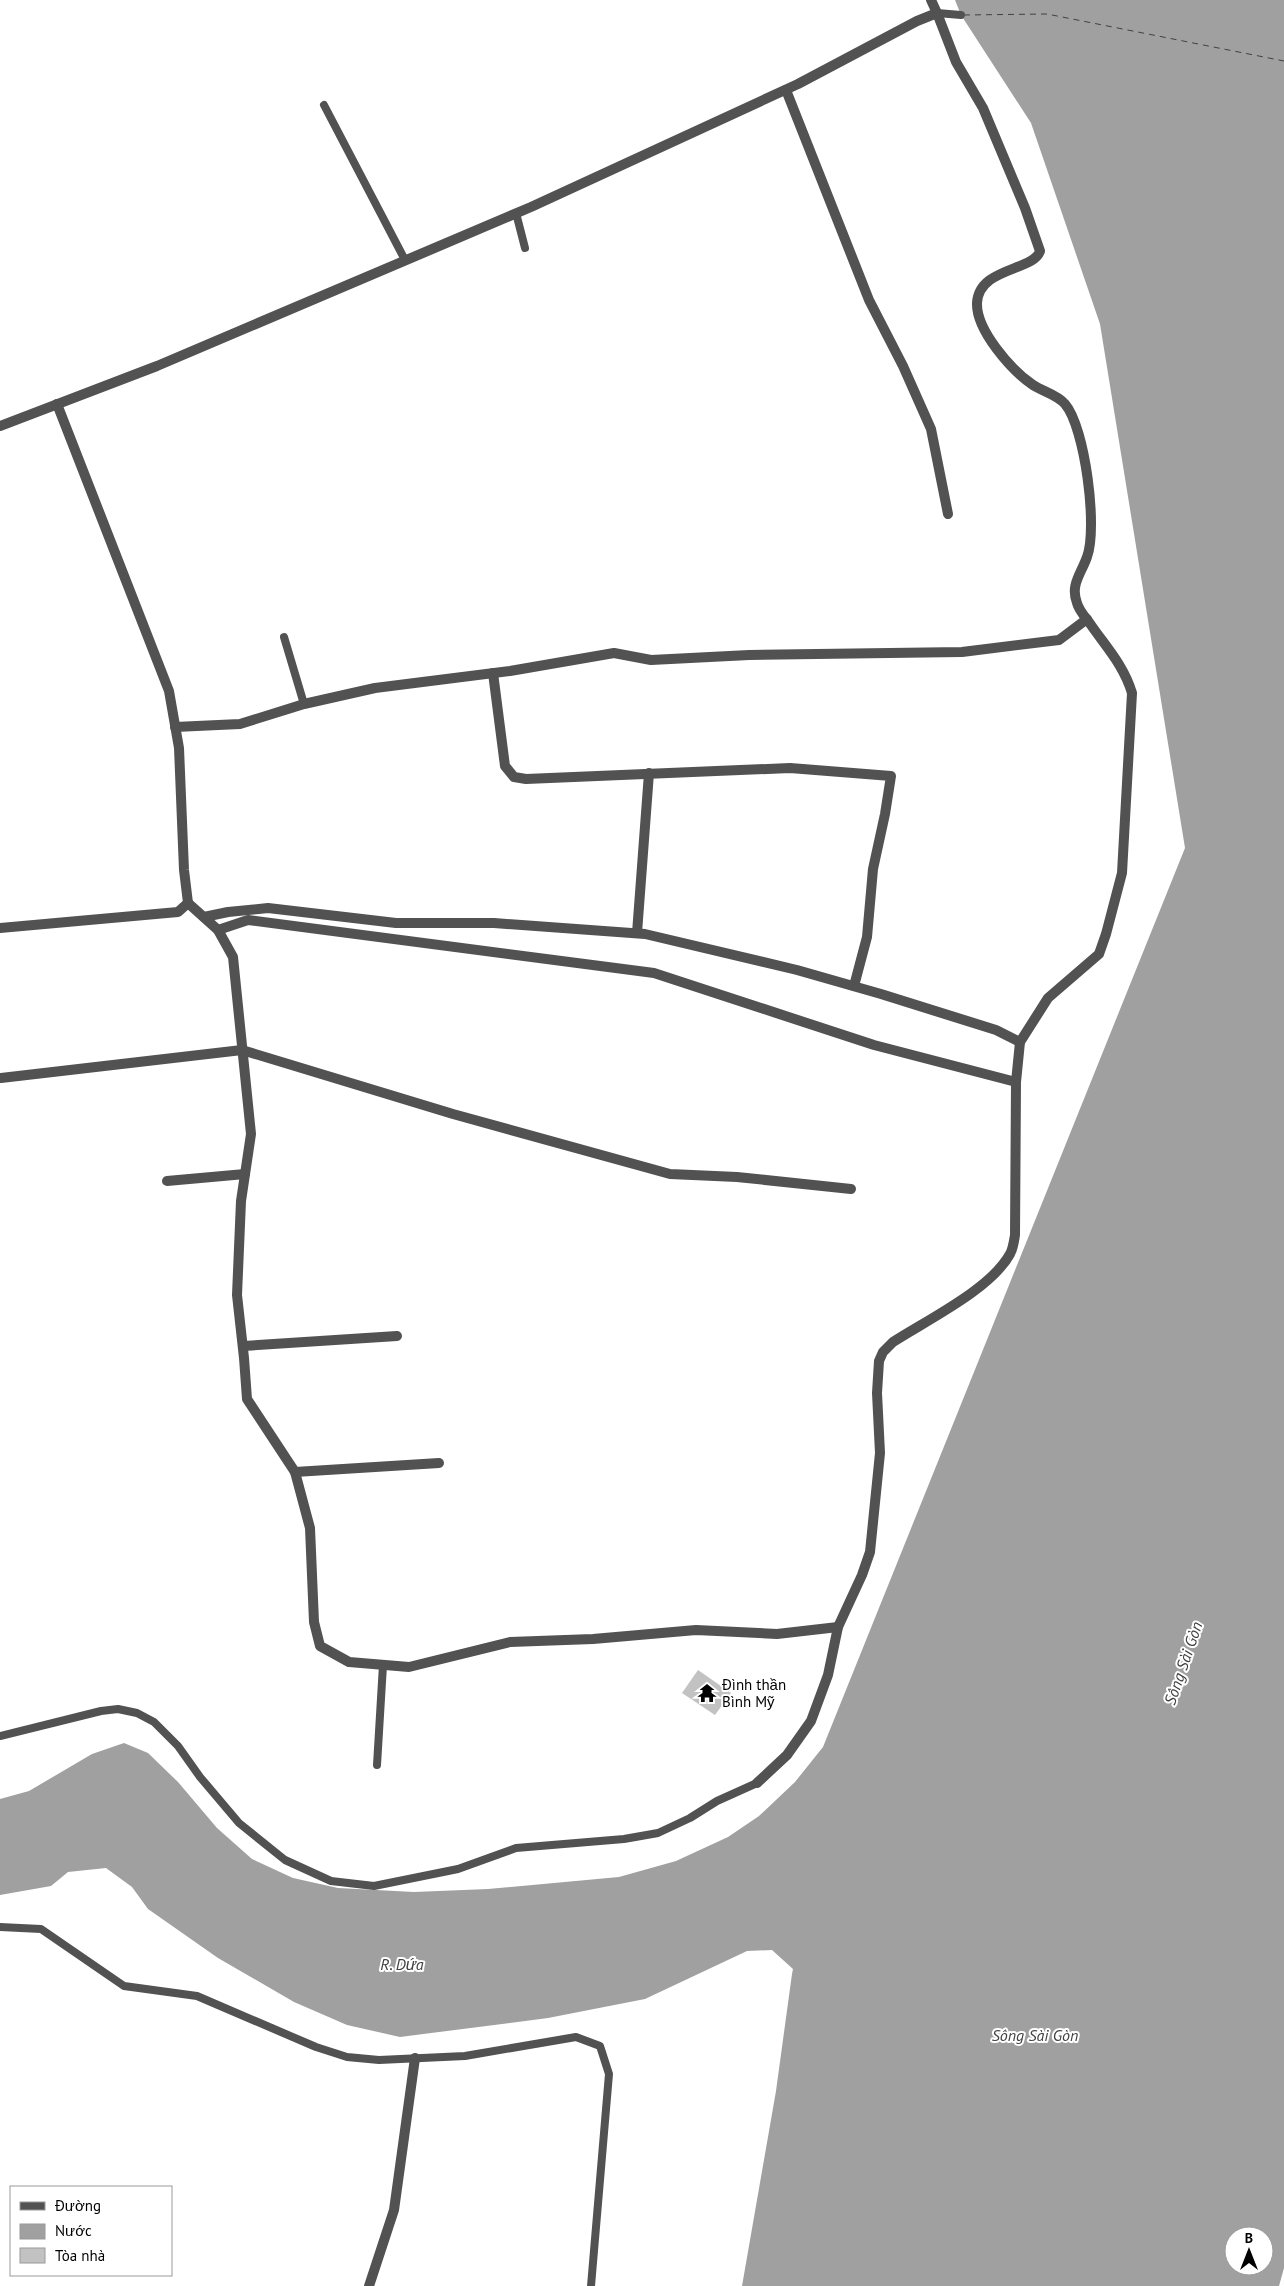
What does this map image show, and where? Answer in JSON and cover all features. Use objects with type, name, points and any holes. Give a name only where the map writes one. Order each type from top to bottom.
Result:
[{"type":"street","points":[[757,1783],[787,1755],[811,1721],[828,1675],[838,1627],[862,1575],[870,1552],[880,1454],[877,1393],[879,1361],[883,1352],[893,1342],[981,1286],[1000,1269],[1011,1252],[1015,1235],[1016,1082],[1020,1042],[1048,998],[1099,954],[1122,873],[1132,693],[1126,674],[1077,604],[1075,588],[1077,576],[1088,557],[1093,521],[1079,430],[1065,403],[1017,373],[1000,354],[980,320],[977,308],[979,294],[984,284],[998,275],[1035,258],[1040,254],[1040,248],[983,108],[956,62],[931,0]]},
{"type":"street","points":[[0,426],[157,366],[516,214],[786,90],[917,21],[937,13]]},
{"type":"street","points":[[786,90],[869,300],[892,342],[931,429],[948,514]]},
{"type":"street","points":[[0,928],[178,912],[188,903],[188,889],[184,870],[179,748],[169,690],[57,404]]},
{"type":"street","points":[[175,727],[240,724],[304,704],[375,688],[493,673],[614,653],[651,660],[749,655],[962,652],[1059,640],[1087,620]]},
{"type":"street","points":[[493,673],[505,766],[514,777],[526,779],[790,768],[891,776],[873,869],[867,937],[854,986]]},
{"type":"street","points":[[637,934],[649,773]]},
{"type":"street","points":[[188,903],[218,930],[233,957],[251,1134],[241,1201],[236,1295],[243,1346],[247,1399],[295,1472],[310,1528],[314,1622],[320,1646],[349,1662],[409,1667],[510,1642],[593,1639],[696,1630],[777,1634],[838,1627]]},
{"type":"street","points":[[204,917],[228,912],[268,908],[396,923],[494,922],[637,934],[797,970],[854,986],[996,1030],[1020,1042]]},
{"type":"street","points":[[218,930],[248,920],[654,972],[874,1045],[1016,1082]]},
{"type":"street","points":[[0,1078],[242,1050],[453,1114],[670,1174],[736,1177],[851,1189]]},
{"type":"street","points":[[168,1181],[245,1174]]},
{"type":"street","points":[[243,1346],[397,1336]]},
{"type":"street","points":[[295,1472],[439,1463]]},
{"type":"street","points":[[370,2286],[394,2210],[415,2058]]},
{"type":"lane","points":[[937,13],[960,16]]},
{"type":"lane","points":[[324,104],[358,173],[405,260]]},
{"type":"lane","points":[[516,214],[525,248]]},
{"type":"lane","points":[[284,637],[304,704]]},
{"type":"lane","points":[[377,1765],[383,1665]]},
{"type":"lane","points":[[0,1736],[100,1711],[118,1708],[137,1713],[154,1722],[178,1746],[200,1777],[239,1823],[285,1860],[331,1881],[374,1886],[458,1869],[516,1848],[624,1839],[658,1833],[690,1818],[717,1801],[757,1783]]},
{"type":"lane","points":[[0,1927],[41,1929],[124,1986],[197,1996],[316,2047],[347,2057],[379,2060],[465,2056],[576,2037],[600,2046],[609,2074],[592,2286]]},
{"type":"water","name":"Sông Sài Gòn","points":[[955,0],[1284,0],[1284,2268],[1279,2286],[742,2286],[776,2091],[793,1969],[772,1950],[747,1951],[645,1999],[548,2018],[400,2037],[347,2025],[294,2002],[218,1958],[148,1909],[132,1887],[106,1868],[68,1872],[51,1886],[0,1895],[0,1799],[29,1791],[92,1754],[124,1743],[148,1753],[178,1782],[217,1828],[252,1859],[293,1878],[338,1888],[414,1892],[488,1889],[619,1877],[676,1861],[728,1837],[759,1816],[795,1782],[823,1747],[1185,848],[1100,324],[1031,123],[961,15]]},
{"type":"building","name":"Đình thần Bình Mỹ","points":[[698,1670],[731,1693],[715,1715],[682,1693]]},
{"type":"ferry route","points":[[964,15],[1047,14],[1284,61]]},
{"type":"place","name":"Đình thần Bình Mỹ","points":[[707,1693]]},
{"type":"water label","name":"R. Dứa","points":[[402,1964]]}]
